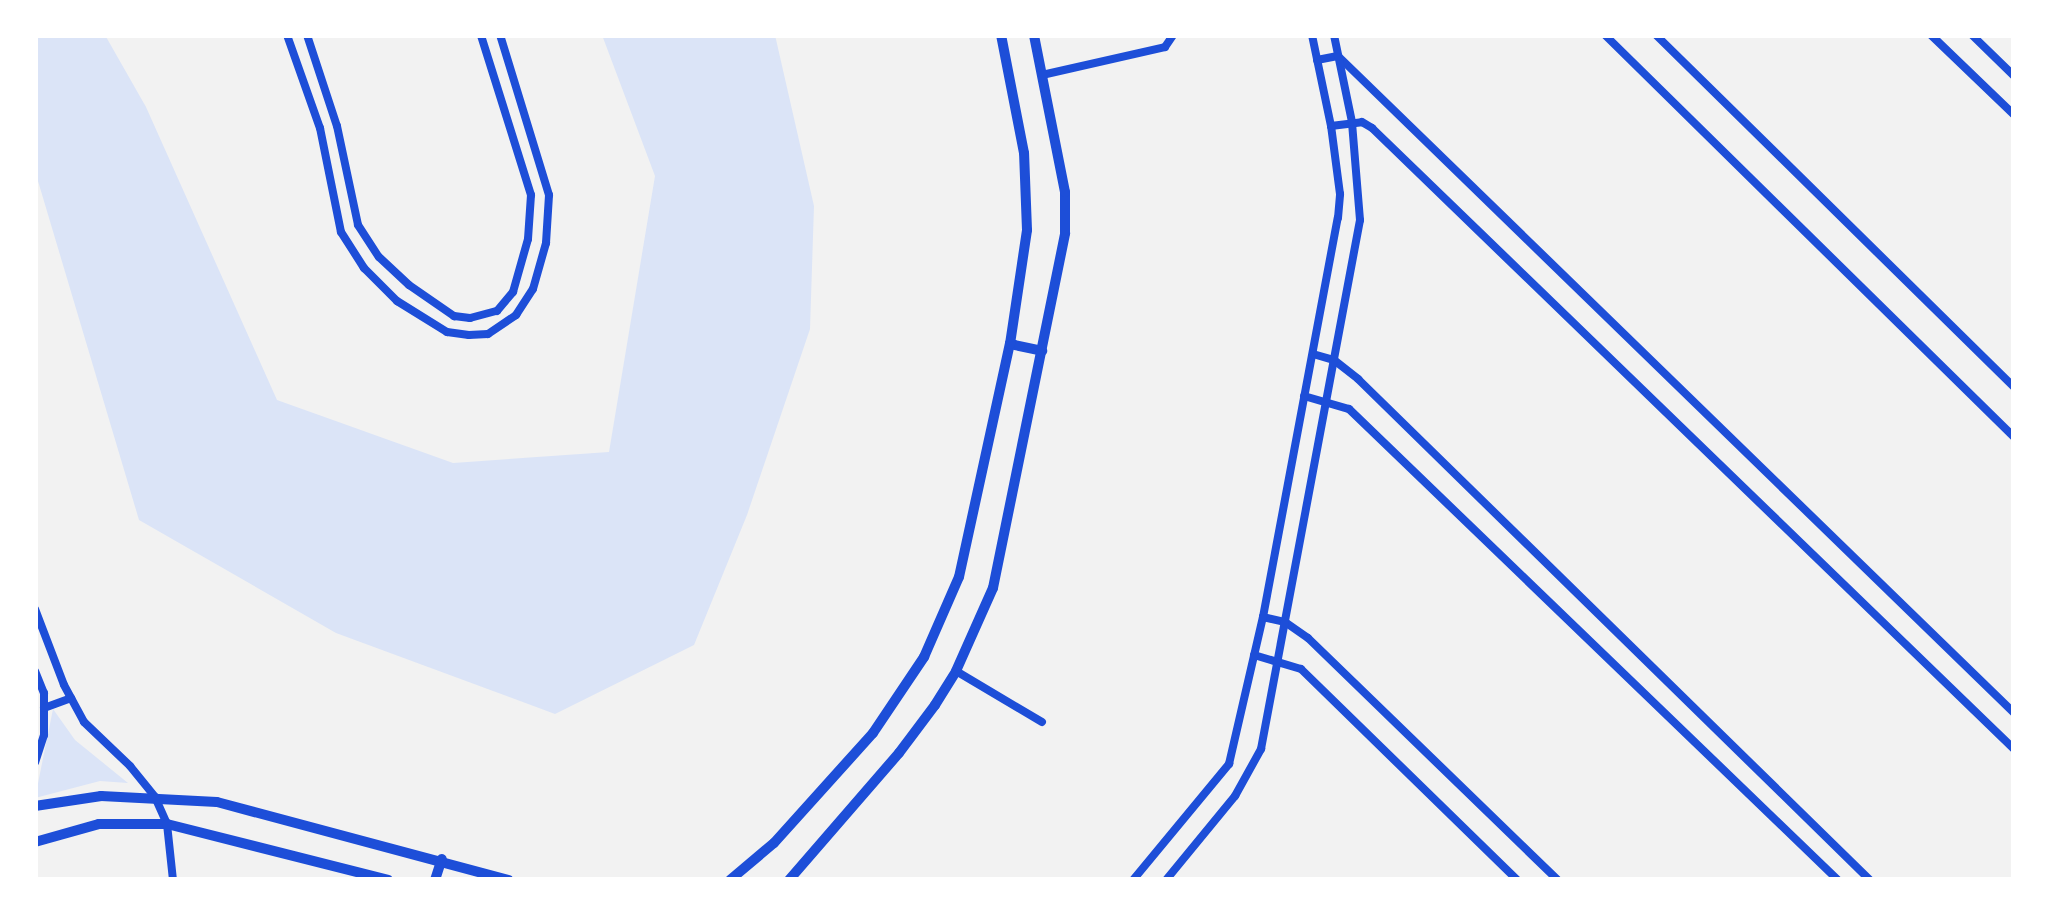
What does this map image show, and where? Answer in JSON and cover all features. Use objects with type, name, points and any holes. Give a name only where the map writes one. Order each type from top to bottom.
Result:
[{"type":"street","points":[[287,35],[320,128],[341,232],[364,268],[397,301],[447,332],[488,334],[505,326],[534,289],[546,242],[549,194],[500,35]]},
{"type":"street","points":[[307,35],[337,126],[358,225],[379,257],[408,286],[454,316],[470,318],[497,311],[518,282],[528,239],[532,195],[480,35]]},
{"type":"street","points":[[730,880],[774,843],[874,734],[937,630],[959,577],[1010,344],[1029,192],[1001,35]]},
{"type":"street","points":[[789,880],[899,753],[956,671],[993,588],[1065,233],[1065,192],[1034,35]]},
{"type":"street","points":[[1042,75],[1165,46],[1173,35]]},
{"type":"street","points":[[1133,880],[1229,764],[1254,656],[1339,206],[1331,126],[1312,35]]},
{"type":"street","points":[[1166,880],[1235,796],[1257,762],[1285,622],[1360,220],[1352,122],[1334,35]]},
{"type":"street","points":[[1605,35],[2014,437]]},
{"type":"street","points":[[1656,35],[2014,387]]},
{"type":"street","points":[[1931,35],[2014,116]]},
{"type":"street","points":[[1972,35],[2014,76]]},
{"type":"street","points":[[1317,60],[1338,56]]},
{"type":"street","points":[[1338,56],[2014,714]]},
{"type":"street","points":[[2001,103],[2014,97]]},
{"type":"street","points":[[1331,126],[1352,122],[1372,128],[2014,749]]},
{"type":"street","points":[[320,128],[337,126]]},
{"type":"street","points":[[518,282],[534,289]]},
{"type":"street","points":[[1010,344],[1042,351]]},
{"type":"street","points":[[1312,354],[1334,360],[1870,880]]},
{"type":"street","points":[[1304,396],[1349,409],[1838,880]]},
{"type":"street","points":[[35,609],[84,722],[155,797],[168,824],[173,880]]},
{"type":"street","points":[[1262,617],[1285,622],[1347,674],[1558,880]]},
{"type":"street","points":[[1254,656],[1301,668],[1517,880]]},
{"type":"street","points":[[35,671],[44,708],[44,735],[35,762]]},
{"type":"street","points":[[956,671],[1042,722]]},
{"type":"street","points":[[44,708],[71,698]]},
{"type":"street","points":[[35,806],[79,797],[217,802],[509,880]]},
{"type":"street","points":[[35,842],[99,824],[168,824],[388,880]]},
{"type":"street","points":[[435,880],[442,860]]},
{"type":"shaded area","points":[[35,35],[105,35],[146,107],[277,400],[453,463],[609,452],[655,176],[602,35],[775,35],[814,206],[810,329],[747,515],[694,645],[555,714],[336,633],[139,520],[35,171]]},
{"type":"shaded area","points":[[53,709],[75,740],[128,783],[100,781],[35,798]]}]
